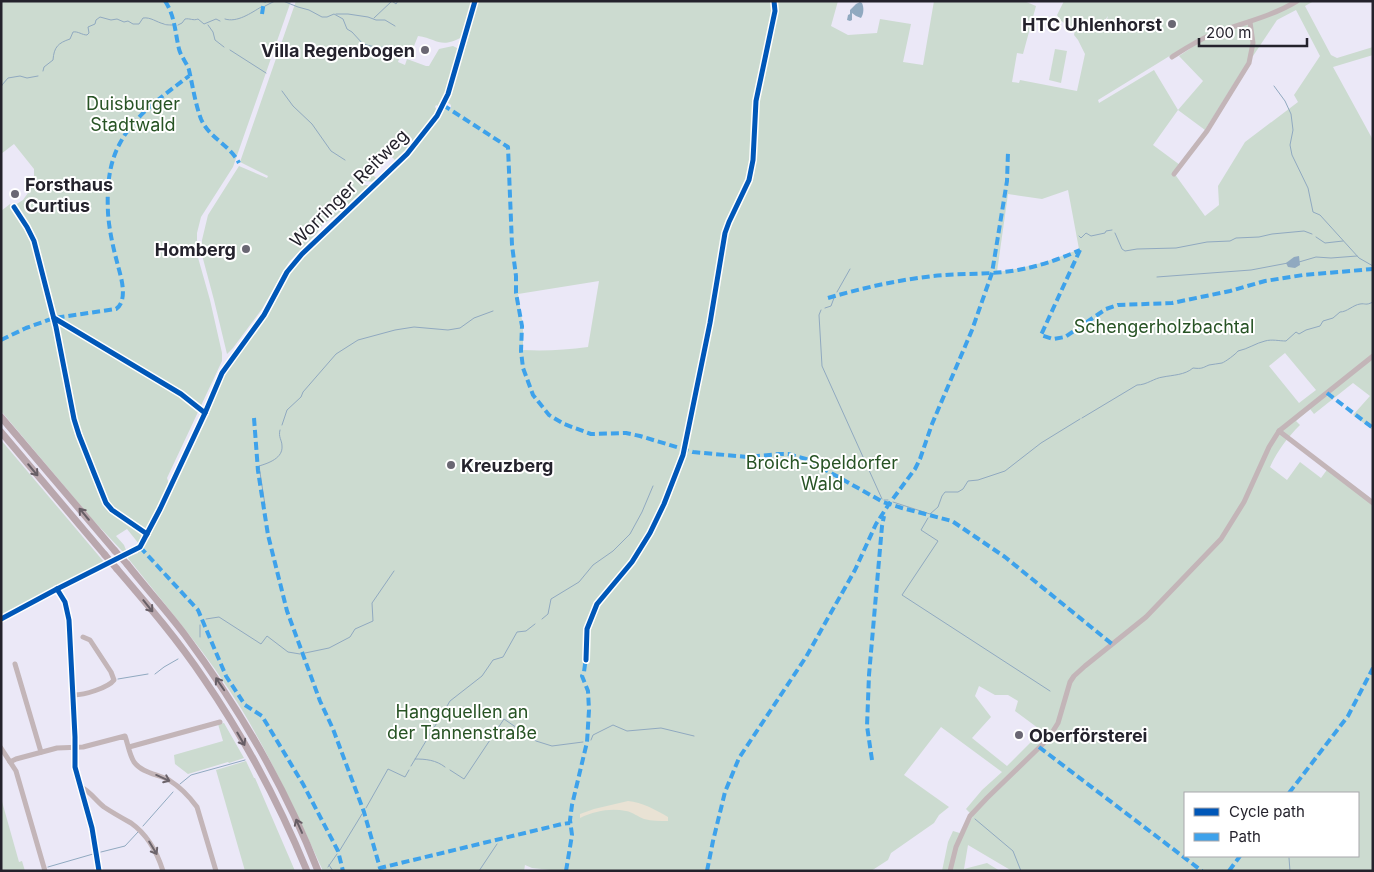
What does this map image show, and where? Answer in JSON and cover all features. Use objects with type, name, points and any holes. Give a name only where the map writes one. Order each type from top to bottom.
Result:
[{"type":"highway","points":[[1,417],[184,633],[238,711],[277,780],[318,871]]},
{"type":"highway","points":[[1,432],[176,640],[203,678],[228,715],[267,784],[283,815],[307,871]]},
{"type":"street","name":"Worringer Reitweg","points":[[57,589],[140,546],[160,509],[222,373],[264,315],[288,272],[302,254],[406,154],[437,116],[448,94],[475,1]]},
{"type":"street","points":[[1172,57],[1195,42],[1281,10],[1297,1]]},
{"type":"street","points":[[1174,174],[1207,131],[1249,63],[1253,43],[1250,22]]},
{"type":"street","points":[[950,871],[956,847],[970,816],[1054,732],[1070,682],[1074,676],[1146,617],[1221,539],[1244,502],[1269,447],[1279,431],[1373,356]]},
{"type":"street","points":[[1279,431],[1373,503]]},
{"type":"street","points":[[1,619],[57,589],[65,602],[68,612],[74,695],[74,767],[92,828],[99,871]]},
{"type":"street","points":[[74,695],[109,686],[114,680],[111,672],[90,640],[83,636]]},
{"type":"street","points":[[16,664],[41,752]]},
{"type":"street","points":[[129,747],[220,722]]},
{"type":"street","points":[[10,762],[63,747],[95,744],[125,736],[137,765],[145,771],[167,779],[179,786],[191,798],[197,807],[216,871]]},
{"type":"street","points":[[1,748],[16,771],[45,871]]},
{"type":"street","points":[[81,787],[86,789],[104,807],[132,824],[145,835],[154,848],[163,871]]},
{"type":"street","points":[[86,804],[97,800]]},
{"type":"green space","name":"Duisburger Stadtwald","points":[[1,1],[291,1],[233,167],[201,217],[197,233],[197,254],[210,300],[222,353],[222,361],[167,478],[169,484],[140,548],[127,529],[116,536],[124,545],[126,550],[123,552],[92,519],[1,411],[1,211],[10,204],[12,207],[23,200],[30,190],[34,178],[34,169],[14,144],[1,154]]},
{"type":"green space","points":[[296,1],[472,1],[462,37],[455,41],[444,43],[418,36],[414,46],[407,50],[402,50],[398,62],[405,65],[407,59],[429,66],[439,49],[453,46],[459,49],[440,107],[436,105],[435,107],[437,112],[402,155],[374,182],[365,181],[364,185],[370,185],[337,215],[323,224],[317,233],[289,262],[262,309],[227,354],[202,255],[202,240],[208,215],[239,166],[267,178],[268,176],[240,162]],"holes":[[[386,151],[395,160],[376,178],[365,167],[379,154]]]},
{"type":"green space","name":"Broich-Speldorfer Wald","points":[[478,1],[838,1],[831,26],[848,35],[877,33],[880,19],[911,24],[903,62],[923,65],[934,1],[1024,1],[1036,6],[1023,54],[1017,53],[1012,82],[1019,83],[1020,80],[1077,91],[1085,54],[1074,35],[1075,29],[1104,31],[1108,16],[1102,24],[1091,28],[1068,26],[1057,15],[1064,1],[1314,1],[1305,6],[1331,55],[1337,58],[1373,47],[1373,55],[1333,67],[1373,140],[1373,430],[1353,415],[1370,396],[1353,383],[1314,414],[1310,409],[1296,421],[1300,425],[1283,444],[1270,467],[1287,480],[1300,462],[1321,478],[1329,467],[1373,500],[1373,871],[1012,871],[968,845],[964,869],[987,863],[1000,871],[942,871],[948,842],[953,831],[963,834],[973,816],[966,809],[982,790],[1002,772],[941,727],[904,775],[949,807],[939,815],[934,823],[891,853],[888,860],[871,871],[560,871],[532,868],[525,865],[524,871],[382,871],[382,869],[375,871],[323,871],[275,769],[242,710],[202,651],[127,557],[138,553],[143,548],[220,383],[236,356],[263,321],[295,264],[433,125],[445,108],[449,110],[451,108],[451,105],[447,102],[467,42]],"holes":[[[1296,10],[1320,56],[1294,95],[1298,102],[1245,142],[1218,186],[1219,205],[1205,216],[1174,173],[1180,165],[1153,145],[1178,110],[1205,130],[1250,55],[1253,56],[1277,20]],[[1194,41],[1200,42],[1179,56],[1203,81],[1178,110],[1154,70],[1099,103],[1098,100]],[[1068,190],[1079,249],[1039,264],[997,272],[1008,194],[1042,199]],[[599,281],[588,347],[556,350],[523,350],[523,327],[518,294]],[[1285,353],[1316,390],[1299,403],[1269,366]],[[979,686],[995,695],[1008,695],[1018,701],[1015,711],[1042,731],[1007,766],[972,738],[991,717],[975,696]]]},
{"type":"green space","points":[[1055,49],[1067,51],[1061,83],[1049,80]]},
{"type":"green space","points":[[1,440],[104,562],[1,615]]},
{"type":"green space","points":[[224,723],[244,758],[188,774],[175,764],[174,755],[223,741],[218,724]]},
{"type":"green space","points":[[246,761],[295,871],[245,871],[216,770]]},
{"type":"green space","points":[[1,798],[19,862],[22,861],[25,871],[1,871]]},
{"type":"sand","points":[[628,801],[654,809],[668,817],[668,821],[647,820],[620,810],[597,812],[580,818],[580,814],[594,809]]},
{"type":"water","points":[[860,2],[863,8],[861,18],[852,13],[852,20],[847,20],[850,10]]},
{"type":"water","points":[[1299,256],[1300,265],[1295,268],[1288,267],[1286,263]]},
{"type":"waterway","points":[[265,6],[275,1]]},
{"type":"waterway","points":[[283,1],[309,10],[322,17],[334,14],[343,19],[347,29],[363,44],[379,48],[386,46]]},
{"type":"waterway","points":[[392,1],[396,4],[398,1]]},
{"type":"waterway","points":[[374,18],[392,1]]},
{"type":"waterway","points":[[225,19],[239,19],[261,7]]},
{"type":"waterway","points":[[336,14],[385,20],[395,26]]},
{"type":"waterway","points":[[43,71],[44,67],[53,60],[54,52],[62,42],[70,39],[73,32],[87,35],[89,33],[88,27],[95,24],[96,20],[100,17],[111,20],[117,19],[124,22],[128,21],[133,24],[139,24],[143,18],[146,18],[173,25]]},
{"type":"waterway","points":[[178,25],[185,19],[198,19],[204,24],[216,19],[220,21]]},
{"type":"waterway","points":[[208,25],[213,32],[215,40],[224,47]]},
{"type":"waterway","points":[[230,50],[266,73]]},
{"type":"waterway","points":[[1,88],[8,78],[38,76]]},
{"type":"waterway","points":[[1274,86],[1285,101],[1291,114],[1293,130],[1290,145],[1292,155],[1308,188],[1313,212],[1320,215],[1359,258],[1373,266]]},
{"type":"waterway","points":[[282,91],[293,106],[312,124],[331,151],[345,160]]},
{"type":"waterway","points":[[1079,236],[1081,238],[1086,233],[1091,236],[1112,230]]},
{"type":"waterway","points":[[1115,233],[1122,249],[1125,251],[1176,248],[1207,242],[1230,241],[1236,238],[1304,231],[1312,234]]},
{"type":"waterway","points":[[1316,237],[1325,243],[1343,241]]},
{"type":"waterway","points":[[1299,262],[1316,257],[1357,256]]},
{"type":"waterway","points":[[1157,277],[1251,270],[1288,263]]},
{"type":"waterway","points":[[837,292],[850,269]]},
{"type":"waterway","points":[[825,308],[831,306],[834,298]]},
{"type":"waterway","points":[[1082,418],[1137,385],[1183,373],[1193,368],[1222,363],[1238,351],[1262,342],[1270,340],[1286,341],[1296,332],[1299,334],[1320,326],[1323,321],[1333,318],[1340,312],[1357,305],[1373,302]]},
{"type":"waterway","points":[[821,310],[819,315],[822,366],[882,499]]},
{"type":"waterway","points":[[282,425],[287,410],[301,397],[303,392],[336,354],[358,340],[414,327],[448,330],[460,328],[474,318],[493,311]]},
{"type":"waterway","points":[[893,502],[930,514],[938,507],[945,492],[958,492],[963,489],[968,481],[978,480],[1005,471],[1041,443],[1080,419]]},
{"type":"waterway","points":[[265,505],[259,466],[271,462],[280,454],[282,450],[280,430]]},
{"type":"waterway","points":[[542,619],[548,614],[551,599],[579,582],[593,565],[613,551],[630,534],[653,486]]},
{"type":"waterway","points":[[928,518],[921,530],[938,541],[902,595],[1050,691]]},
{"type":"waterway","points":[[305,653],[329,648],[350,637],[355,629],[373,621],[372,603],[394,571]]},
{"type":"waterway","points":[[206,619],[219,617],[261,644],[267,636],[288,652],[300,654]]},
{"type":"waterway","points":[[411,766],[450,701],[482,676],[493,660],[503,657],[517,632],[526,631],[535,624]]},
{"type":"waterway","points":[[200,625],[200,637]]},
{"type":"waterway","points":[[155,674],[178,659]]},
{"type":"waterway","points":[[118,679],[148,674]]},
{"type":"waterway","points":[[450,770],[464,779],[504,719],[536,741],[552,746],[583,742]]},
{"type":"waterway","points":[[591,740],[593,735],[613,725],[627,731],[661,728],[694,736]]},
{"type":"waterway","points":[[415,759],[431,760],[445,767]]},
{"type":"waterway","points":[[180,784],[191,775],[245,760]]},
{"type":"waterway","points":[[366,808],[388,769],[405,777],[409,770]]},
{"type":"waterway","points":[[143,826],[173,792]]},
{"type":"waterway","points":[[340,850],[362,814]]},
{"type":"waterway","points":[[975,819],[1013,851],[1021,871]]},
{"type":"waterway","points":[[101,852],[125,846],[138,832]]},
{"type":"waterway","points":[[479,871],[497,844]]},
{"type":"waterway","points":[[48,867],[93,854]]},
{"type":"waterway","points":[[328,867],[337,854]]},
{"type":"waterway","points":[[1289,858],[1290,871]]},
{"type":"waterway","points":[[329,865],[333,871]]},
{"type":"marked path","points":[[165,1],[173,18],[180,52],[189,70],[201,119],[209,131],[230,151],[239,163]]},
{"type":"marked path","points":[[262,14],[264,1]]},
{"type":"marked path","points":[[1,340],[54,318],[116,309],[120,305],[123,286],[111,238],[108,213],[108,187],[112,161],[125,134],[141,115],[189,76]]},
{"type":"marked path","points":[[443,105],[508,147],[512,245],[516,293],[522,326],[521,351],[523,368],[533,395],[549,415],[564,424],[591,434],[626,433],[693,452],[747,457],[788,454],[806,459],[883,502],[952,521],[1005,557],[1112,644]]},
{"type":"marked path","points":[[707,871],[725,792],[739,758],[806,657],[855,570],[876,524],[920,459],[932,424],[972,330],[992,273],[1007,181],[1008,152]]},
{"type":"marked path","points":[[1080,250],[1041,335],[1053,339],[1065,337],[1106,309],[1118,305],[1172,303],[1230,291],[1265,281],[1303,275],[1373,269]]},
{"type":"marked path","points":[[828,298],[880,285],[920,278],[1018,270],[1050,262],[1080,250]]},
{"type":"marked path","points":[[1327,393],[1373,428]]},
{"type":"marked path","points":[[254,418],[258,471],[268,535],[287,611],[364,812],[380,868],[570,823]]},
{"type":"marked path","points":[[872,760],[867,726],[869,675],[884,516]]},
{"type":"marked path","points":[[140,547],[198,610],[226,676],[245,705],[262,716],[303,784],[338,851],[343,871]]},
{"type":"marked path","points":[[566,871],[572,835],[570,820],[572,805],[587,742],[588,691],[582,676],[586,657]]},
{"type":"marked path","points":[[1290,792],[1348,716],[1373,668]]},
{"type":"marked path","points":[[1039,747],[1202,871]]},
{"type":"marked path","points":[[1229,871],[1239,857]]},
{"type":"cycle path","points":[[1,619],[140,547],[160,509],[222,373],[264,315],[287,272],[302,254],[407,154],[437,116],[448,94],[475,1]]},
{"type":"cycle path","points":[[586,660],[587,629],[597,604],[632,562],[650,533],[664,504],[683,455],[710,323],[725,233],[749,180],[753,160],[756,101],[775,11],[774,1]]},
{"type":"cycle path","points":[[14,207],[34,241],[56,327],[74,419],[106,503],[112,510],[147,534]]},
{"type":"cycle path","points":[[54,318],[181,394],[205,413]]},
{"type":"cycle path","points":[[57,589],[65,602],[69,620],[75,767],[92,828],[99,871]]},
{"type":"place","name":"HTC Uhlenhorst","points":[[1172,24]]},
{"type":"place","name":"Villa Regenbogen","points":[[425,50]]},
{"type":"place","name":"Forsthaus Curtius","points":[[15,194]]},
{"type":"place","name":"Homberg","points":[[246,249]]},
{"type":"place","name":"Kreuzberg","points":[[451,465]]},
{"type":"place","name":"Oberförsterei","points":[[1019,735]]},
{"type":"park label","name":"Schengerholzbachtal","points":[[1164,326]]},
{"type":"park label","name":"Hangquellen an der Tannenstraße","points":[[462,721]]}]
